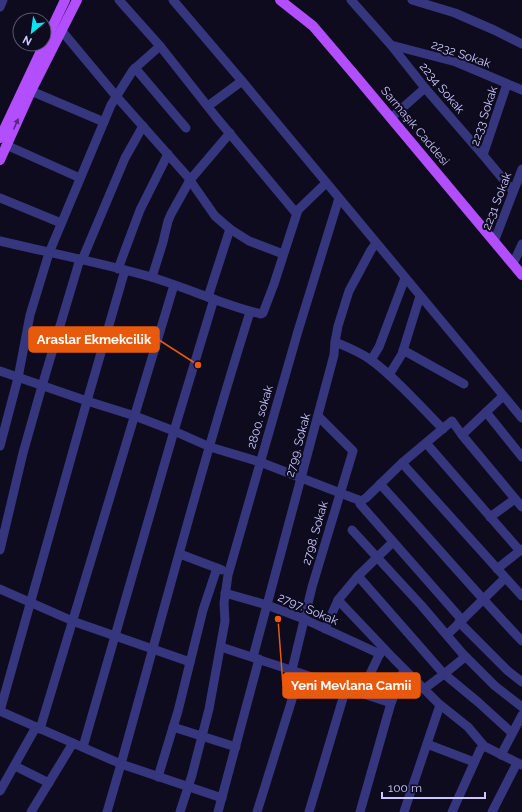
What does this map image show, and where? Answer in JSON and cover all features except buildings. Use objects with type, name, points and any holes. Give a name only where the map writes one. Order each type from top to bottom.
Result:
[{"type":"main road","points":[[0,160],[3,141],[65,0]]},
{"type":"main road","points":[[3,141],[31,91],[77,0]]},
{"type":"main road","name":"Sarmaşık Caddesi","points":[[280,0],[313,26],[522,275]]},
{"type":"street","points":[[0,6],[3,0]]},
{"type":"street","points":[[119,0],[160,46],[296,213]]},
{"type":"street","points":[[173,0],[522,418]]},
{"type":"street","name":"2234 Sokak","points":[[351,0],[391,45],[425,88],[513,192]]},
{"type":"street","points":[[412,0],[455,13],[522,44]]},
{"type":"street","points":[[61,30],[116,96],[190,180],[215,216],[230,229],[249,241],[283,254]]},
{"type":"street","name":"2232 Sokak","points":[[391,45],[456,62],[522,90]]},
{"type":"street","points":[[0,446],[18,378],[30,315],[49,253],[61,223],[116,96],[135,68],[160,46]]},
{"type":"street","points":[[135,68],[186,128]]},
{"type":"street","points":[[208,106],[242,81]]},
{"type":"street","name":"2233 Sokak","points":[[483,155],[507,84]]},
{"type":"street","points":[[391,118],[425,88]]},
{"type":"street","points":[[31,91],[104,122]]},
{"type":"street","points":[[0,550],[23,453],[81,260],[125,158],[143,126]]},
{"type":"street","points":[[152,277],[168,221],[190,180],[230,133]]},
{"type":"street","points":[[3,141],[80,178]]},
{"type":"street","points":[[168,154],[140,210],[0,711],[121,764],[222,798]]},
{"type":"street","name":"2231 Sokak","points":[[494,242],[522,169]]},
{"type":"street","points":[[0,241],[152,277],[250,312],[261,314],[263,313],[274,284],[296,213],[326,183]]},
{"type":"street","points":[[0,198],[61,223]]},
{"type":"street","name":"2800. sokak","points":[[180,812],[209,709],[225,622],[224,603],[228,572],[310,289],[339,198]]},
{"type":"street","points":[[83,748],[230,229]]},
{"type":"street","name":"2799. Sokak","points":[[218,812],[236,747],[267,605],[334,355],[338,326],[349,291],[376,243]]},
{"type":"street","points":[[513,264],[522,244]]},
{"type":"street","points":[[371,360],[379,347],[405,278]]},
{"type":"street","points":[[0,791],[38,728],[73,621],[174,285]]},
{"type":"street","points":[[389,374],[403,350],[420,296]]},
{"type":"street","points":[[108,812],[210,447],[250,312]]},
{"type":"street","points":[[335,342],[353,349],[371,360],[389,374],[443,429]]},
{"type":"street","points":[[403,350],[464,384]]},
{"type":"street","points":[[0,371],[135,416],[210,447],[260,462],[361,501],[402,463],[452,421],[522,507]]},
{"type":"street","points":[[462,435],[503,396]]},
{"type":"street","points":[[486,412],[522,457]]},
{"type":"street","name":"2798. Sokak","points":[[257,812],[290,706],[304,619],[312,587],[339,492],[353,451],[318,416]]},
{"type":"street","points":[[426,443],[490,517],[521,550],[497,569]]},
{"type":"street","points":[[402,463],[522,596]]},
{"type":"street","points":[[380,484],[522,641]]},
{"type":"street","points":[[490,517],[516,499]]},
{"type":"street","points":[[359,500],[360,504],[460,621],[508,671],[522,682]]},
{"type":"street","points":[[352,530],[421,605],[465,657],[495,686],[522,707]]},
{"type":"street","points":[[325,628],[338,600],[358,576],[393,542]]},
{"type":"street","points":[[180,554],[228,572]]},
{"type":"street","points":[[158,777],[173,727],[203,610],[217,568]]},
{"type":"street","points":[[358,576],[444,674],[512,733]]},
{"type":"street","points":[[447,635],[505,578]]},
{"type":"street","points":[[0,589],[73,621],[190,662]]},
{"type":"street","name":"2797. Sokak","points":[[225,593],[267,605],[381,650]]},
{"type":"street","points":[[338,600],[381,650],[440,705],[468,727],[484,746],[520,764],[492,812]]},
{"type":"street","points":[[221,647],[391,703]]},
{"type":"street","points":[[361,693],[381,650]]},
{"type":"street","points":[[424,689],[465,657]]},
{"type":"street","points":[[360,812],[391,703],[404,670]]},
{"type":"street","points":[[309,812],[346,688]]},
{"type":"street","points":[[404,812],[440,705]]},
{"type":"street","points":[[502,755],[522,715]]},
{"type":"street","points":[[173,727],[236,747]]},
{"type":"street","points":[[32,812],[73,743]]},
{"type":"street","points":[[427,744],[474,762]]},
{"type":"street","points":[[452,812],[474,762],[480,750],[484,746]]},
{"type":"street","points":[[15,766],[49,783]]},
{"type":"place","name":"Araslar Ekmekcilik","points":[[198,365]]},
{"type":"place","name":"Yeni Mevlana Camii","points":[[278,619]]}]
